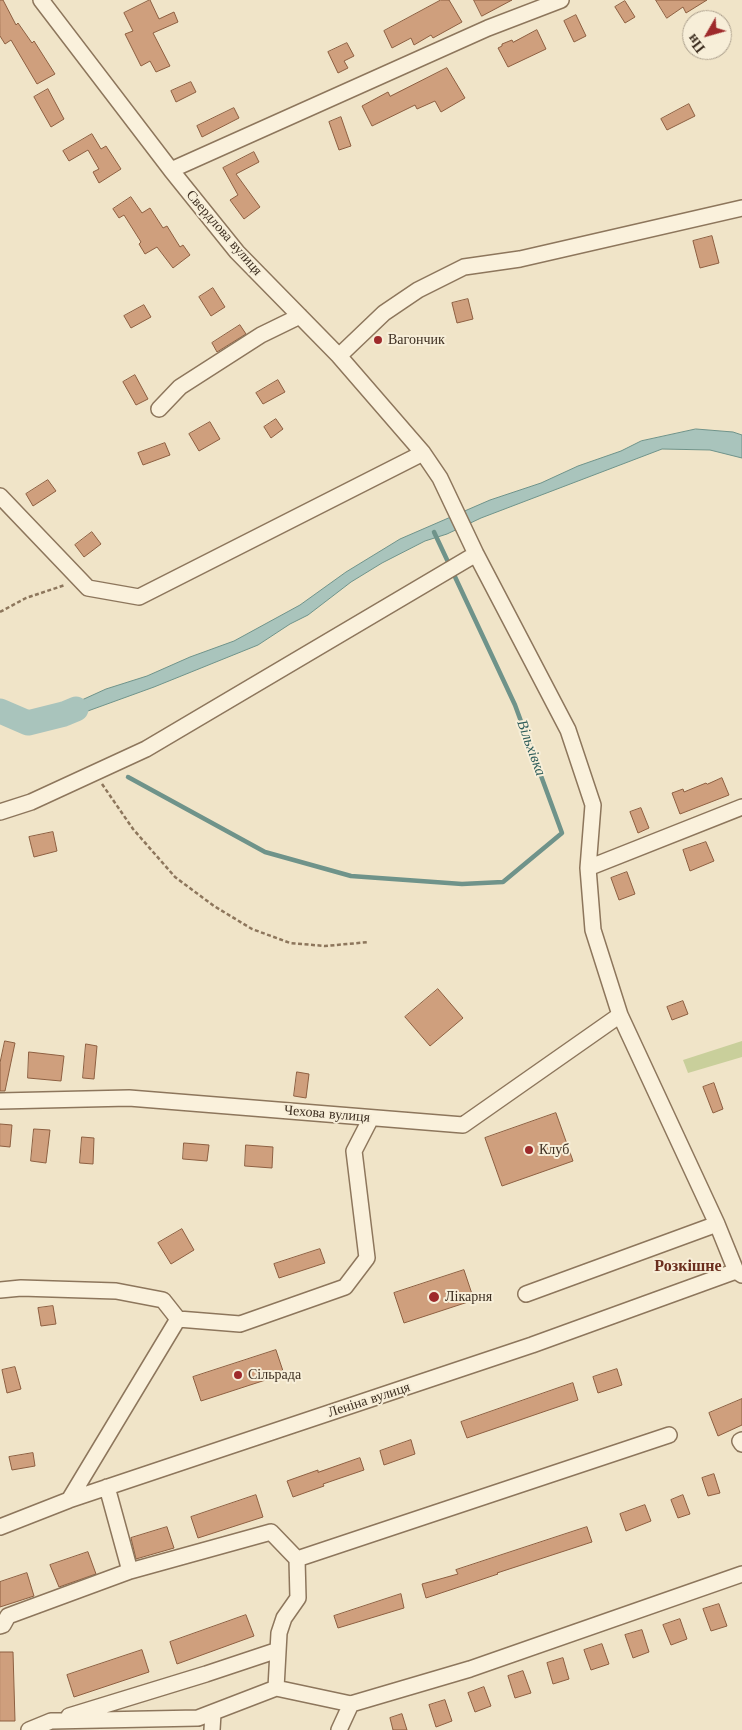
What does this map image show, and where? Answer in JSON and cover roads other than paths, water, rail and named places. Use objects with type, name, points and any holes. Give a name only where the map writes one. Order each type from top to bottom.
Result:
[{"type":"street","name":"Свердлова вулиця","points":[[41,0],[171,170],[237,252],[338,356],[423,453],[440,478],[476,554],[568,730],[593,805],[588,868],[593,930],[620,1016],[739,1273]]},
{"type":"street","points":[[171,170],[488,28],[561,0]]},
{"type":"street","points":[[338,356],[384,313],[418,290],[464,267],[520,259],[742,208]]},
{"type":"street","points":[[158,409],[180,387],[261,335],[300,316]]},
{"type":"street","points":[[0,496],[88,588],[139,597],[423,453]]},
{"type":"street","points":[[0,812],[31,802],[146,749],[476,554]]},
{"type":"street","points":[[588,868],[742,807]]},
{"type":"street","name":"Чехова вулиця","points":[[0,1101],[129,1098],[463,1125],[620,1016]]},
{"type":"street","points":[[0,1290],[22,1288],[116,1291],[164,1300],[178,1319],[240,1324],[345,1287],[367,1258],[354,1151],[371,1118]]},
{"type":"street","points":[[526,1294],[717,1224]]},
{"type":"street","name":"Леніна вулиця","points":[[0,1527],[69,1500],[532,1345],[739,1273]]},
{"type":"street","points":[[69,1500],[178,1319]]},
{"type":"street","points":[[297,1560],[669,1435]]},
{"type":"street","points":[[742,1440],[740,1441],[742,1444]]},
{"type":"street","points":[[107,1487],[130,1571]]},
{"type":"street","points":[[0,1626],[2,1626],[8,1616],[130,1571],[271,1532],[297,1560],[298,1598],[284,1618],[279,1634],[276,1688]]},
{"type":"street","points":[[49,1725],[136,1725],[198,1718],[276,1688],[351,1704],[470,1669],[742,1574]]},
{"type":"street","points":[[29,1730],[278,1650]]},
{"type":"street","points":[[339,1730],[351,1704]]},
{"type":"street","points":[[212,1730],[213,1713]]},
{"type":"water","points":[[696,429],[733,432],[742,435],[742,458],[710,450],[662,449],[481,518],[447,534],[425,541],[382,563],[351,582],[308,615],[290,624],[258,645],[154,687],[63,720],[43,725],[42,715],[234,641],[300,605],[346,572],[400,539],[490,500],[541,483],[641,441]]},
{"type":"waterway","name":"Вільхівка","points":[[128,777],[265,852],[351,876],[462,884],[503,882],[562,833],[515,705],[434,532]]},
{"type":"waterway","points":[[0,711],[28,723],[76,709]]},
{"type":"place","name":"Вагончик","points":[[378,340]]},
{"type":"place","name":"Клуб","points":[[529,1150]]},
{"type":"place","name":"Лікарня","points":[[434,1297]]},
{"type":"place","name":"Сільрада","points":[[238,1375]]},
{"type":"district","name":"Розкішне","points":[[688,1266]]}]
